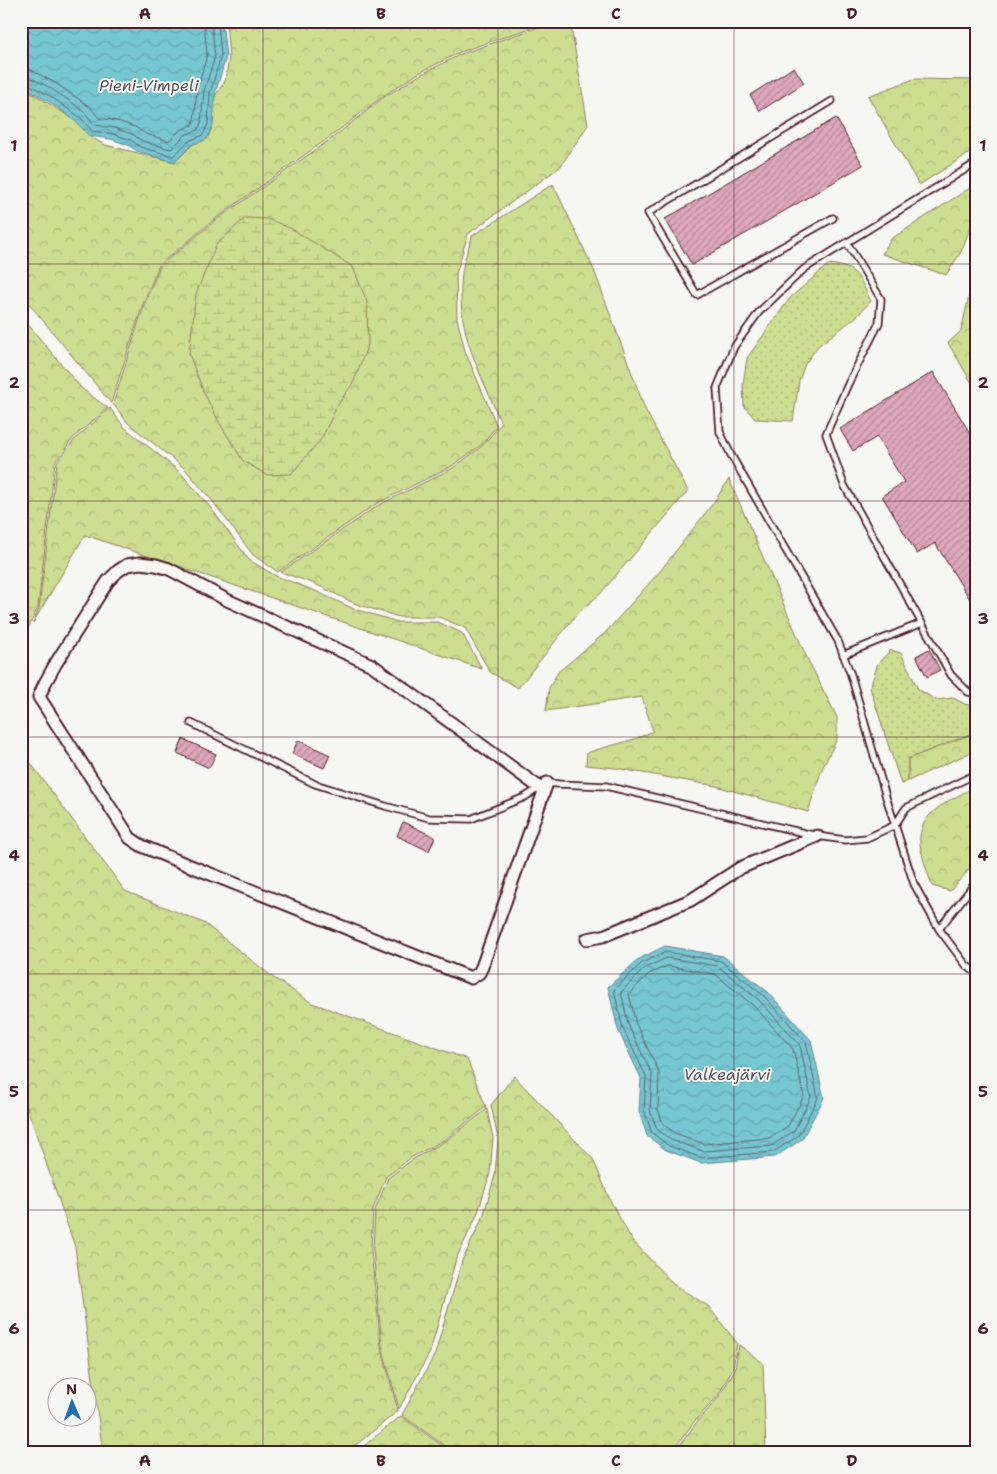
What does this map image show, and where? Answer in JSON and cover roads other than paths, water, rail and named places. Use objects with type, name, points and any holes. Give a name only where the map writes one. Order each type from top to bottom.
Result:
[{"type":"street","points":[[140,563],[156,565],[169,569],[227,600],[372,665],[544,785],[482,967],[471,978],[142,846],[130,838],[39,697],[56,663],[108,581],[127,565],[140,563]]},
{"type":"street","points":[[587,939],[603,936],[692,900],[740,868],[817,836]]},
{"type":"lane","points":[[832,101],[648,213],[697,295],[833,218]]},
{"type":"lane","points":[[976,163],[804,269],[759,312],[734,347],[717,388],[720,432],[731,455],[838,641],[851,675],[914,884],[939,929],[966,964],[976,972]]},
{"type":"lane","points":[[847,243],[881,300],[879,323],[848,384],[826,434],[844,485],[951,675],[968,692],[976,693]]},
{"type":"lane","points":[[843,655],[922,623]]},
{"type":"lane","points":[[191,723],[315,784],[429,818],[472,819],[525,797],[544,785],[606,786],[817,836],[845,840],[867,838],[895,825],[906,808],[976,774]]},
{"type":"lane","points":[[939,929],[976,882]]},
{"type":"water","name":"Pieni-Vimpeli","points":[[21,21],[222,21],[226,57],[215,94],[213,125],[207,139],[191,145],[175,162],[137,151],[128,145],[111,139],[89,136],[66,114],[21,85]]},
{"type":"water","name":"Valkeajärvi","points":[[665,946],[723,956],[768,992],[811,1040],[824,1098],[802,1139],[775,1157],[701,1163],[666,1150],[647,1136],[639,1111],[641,1078],[618,1030],[608,987],[639,959]]}]
